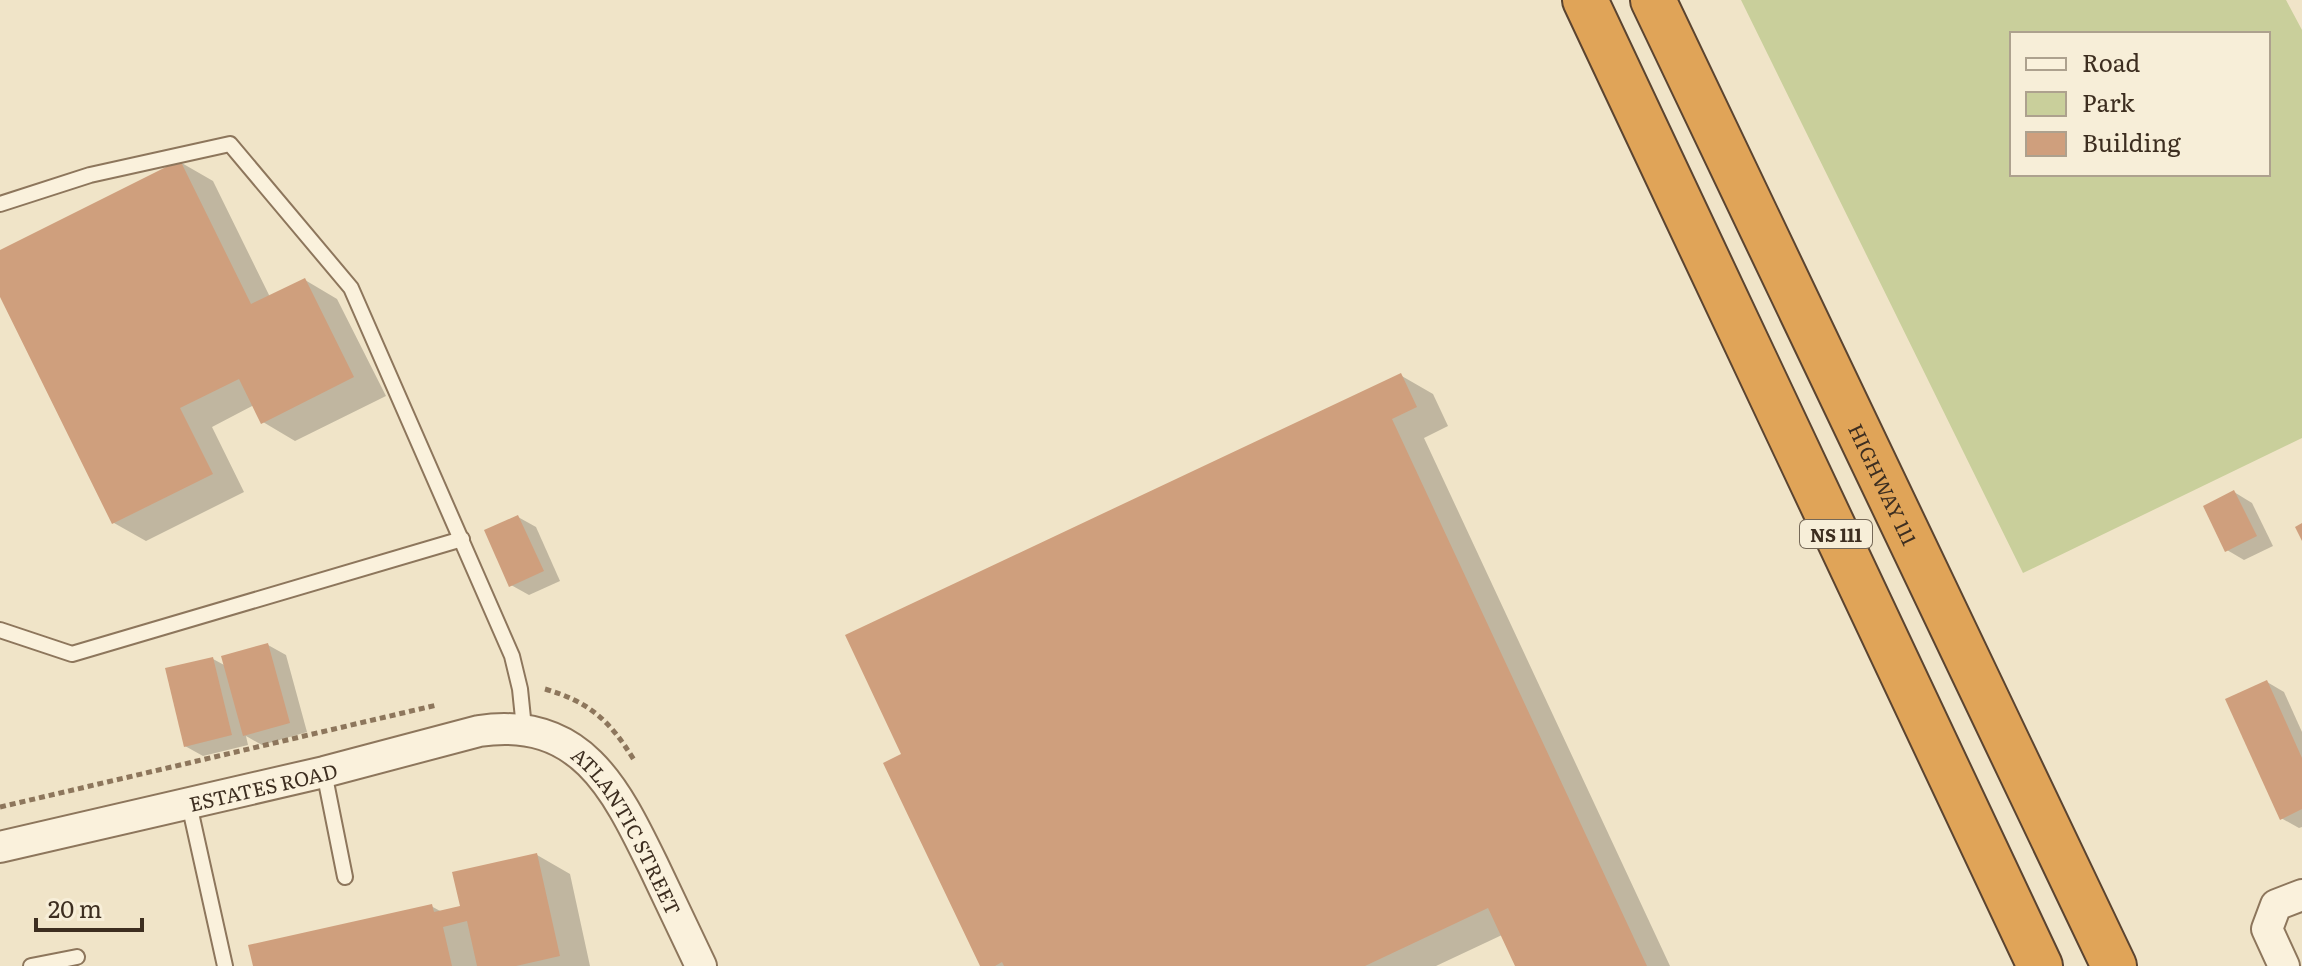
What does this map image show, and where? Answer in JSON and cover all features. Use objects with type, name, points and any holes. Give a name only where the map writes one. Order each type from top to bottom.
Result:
[{"type":"highway","points":[[1564,0],[1580,38],[1632,102]]},
{"type":"highway","name":"NS 111","points":[[1585,0],[2040,966]]},
{"type":"highway","name":"HIGHWAY 111","points":[[1653,0],[2114,966]]},
{"type":"highway","points":[[1677,0],[1816,312],[1876,468]]},
{"type":"street","name":"ESTATES ROAD","points":[[0,847],[324,772],[479,731],[524,728]]},
{"type":"street","name":"ATLANTIC STREET","points":[[524,728],[579,752],[602,773],[641,840],[701,966]]},
{"type":"street","points":[[2284,966],[2267,929],[2276,905],[2302,895]]},
{"type":"lane","points":[[0,204],[90,175],[230,144],[351,288],[512,656],[520,689],[524,728]]},
{"type":"lane","points":[[0,630],[72,654],[462,539]]},
{"type":"lane","points":[[324,772],[345,877]]},
{"type":"lane","points":[[189,804],[225,966]]},
{"type":"lane","points":[[31,966],[77,957]]},
{"type":"green space","points":[[1741,0],[2286,0],[2302,30],[2302,438],[2023,573]]},
{"type":"building","points":[[180,160],[251,304],[305,278],[354,377],[261,424],[239,379],[180,408],[213,474],[112,524],[0,297],[0,250]]},
{"type":"building","points":[[1401,373],[1417,407],[1392,419],[1647,966],[1515,966],[1488,908],[1365,966],[1004,966],[1002,962],[995,966],[980,966],[883,763],[901,754],[845,635]]},
{"type":"building","points":[[2234,490],[2257,536],[2225,552],[2203,506]]},
{"type":"building","points":[[518,515],[544,571],[509,587],[484,530]]},
{"type":"building","points":[[2302,523],[2302,541],[2295,527]]},
{"type":"building","points":[[268,643],[290,723],[243,736],[221,656]]},
{"type":"building","points":[[213,657],[232,735],[184,747],[165,668]]},
{"type":"building","points":[[2267,680],[2302,758],[2302,809],[2280,820],[2225,699]]},
{"type":"building","points":[[537,853],[560,956],[516,966],[477,966],[467,921],[443,927],[452,966],[253,966],[248,945],[432,904],[434,912],[460,906],[452,872]]}]
